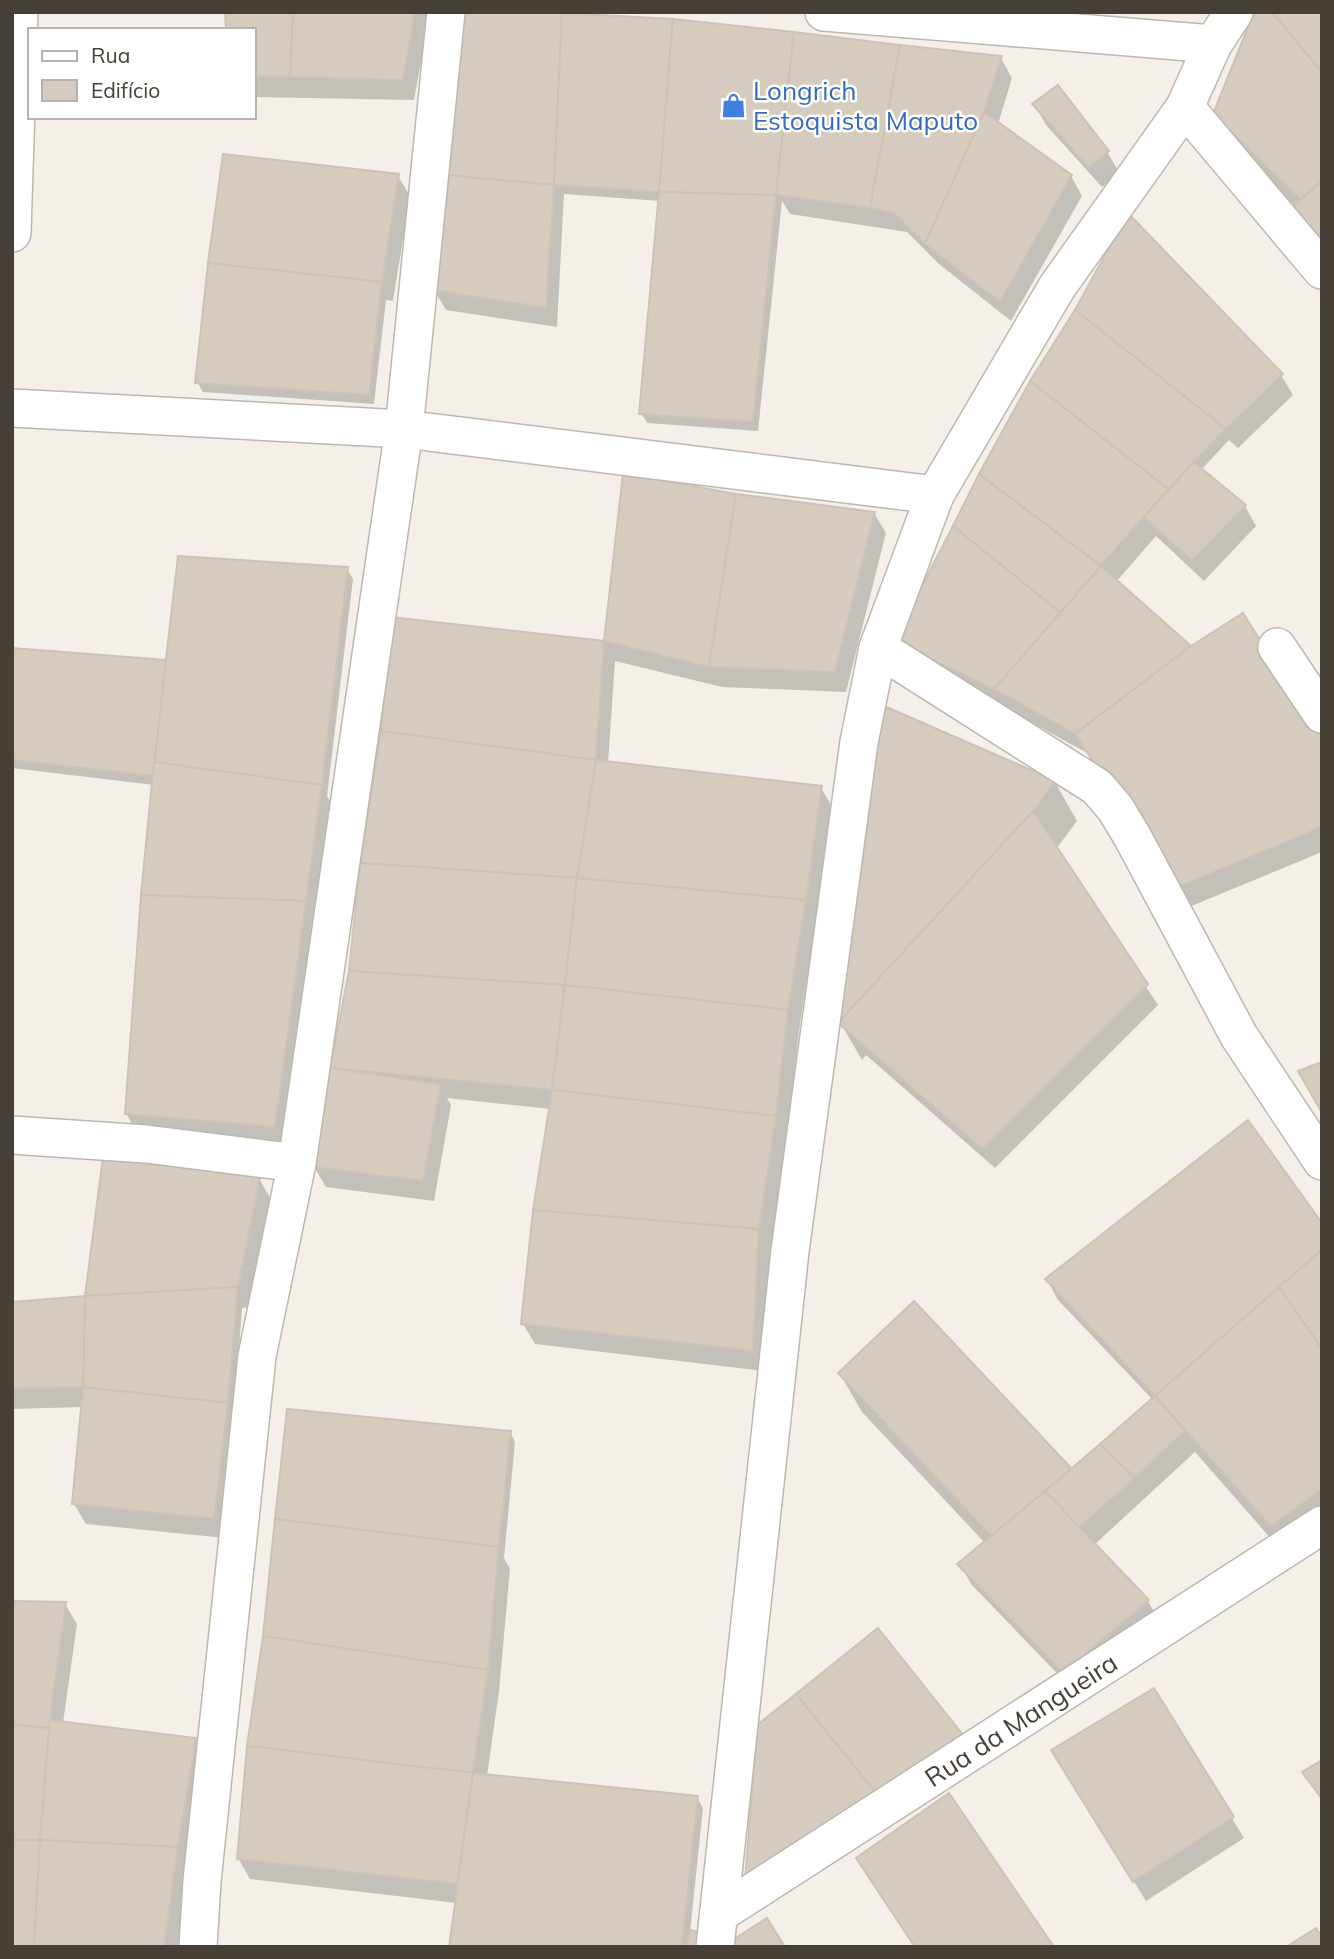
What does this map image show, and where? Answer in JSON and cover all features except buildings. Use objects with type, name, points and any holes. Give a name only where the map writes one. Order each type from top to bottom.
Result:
[{"type":"street","points":[[12,233],[19,12]]},
{"type":"street","points":[[198,1947],[202,1881],[257,1356],[297,1163],[404,429],[446,12]]},
{"type":"street","points":[[824,12],[1213,44]]},
{"type":"street","points":[[717,1930],[790,1251],[859,742],[878,648],[935,495],[1056,287],[1185,107],[1213,44],[1234,12]]},
{"type":"street","points":[[1185,107],[1322,270]]},
{"type":"street","points":[[12,408],[404,429],[935,495]]},
{"type":"street","points":[[1278,647],[1322,714]]},
{"type":"street","points":[[878,648],[1097,787],[1115,808],[1240,1036],[1322,1161]]},
{"type":"street","points":[[12,1135],[146,1144],[297,1163]]},
{"type":"street","name":"Rua da Mangueira","points":[[717,1930],[1322,1525]]},
{"type":"place","name":"Longrich Estoquista Maputo","points":[[733,105]]}]
